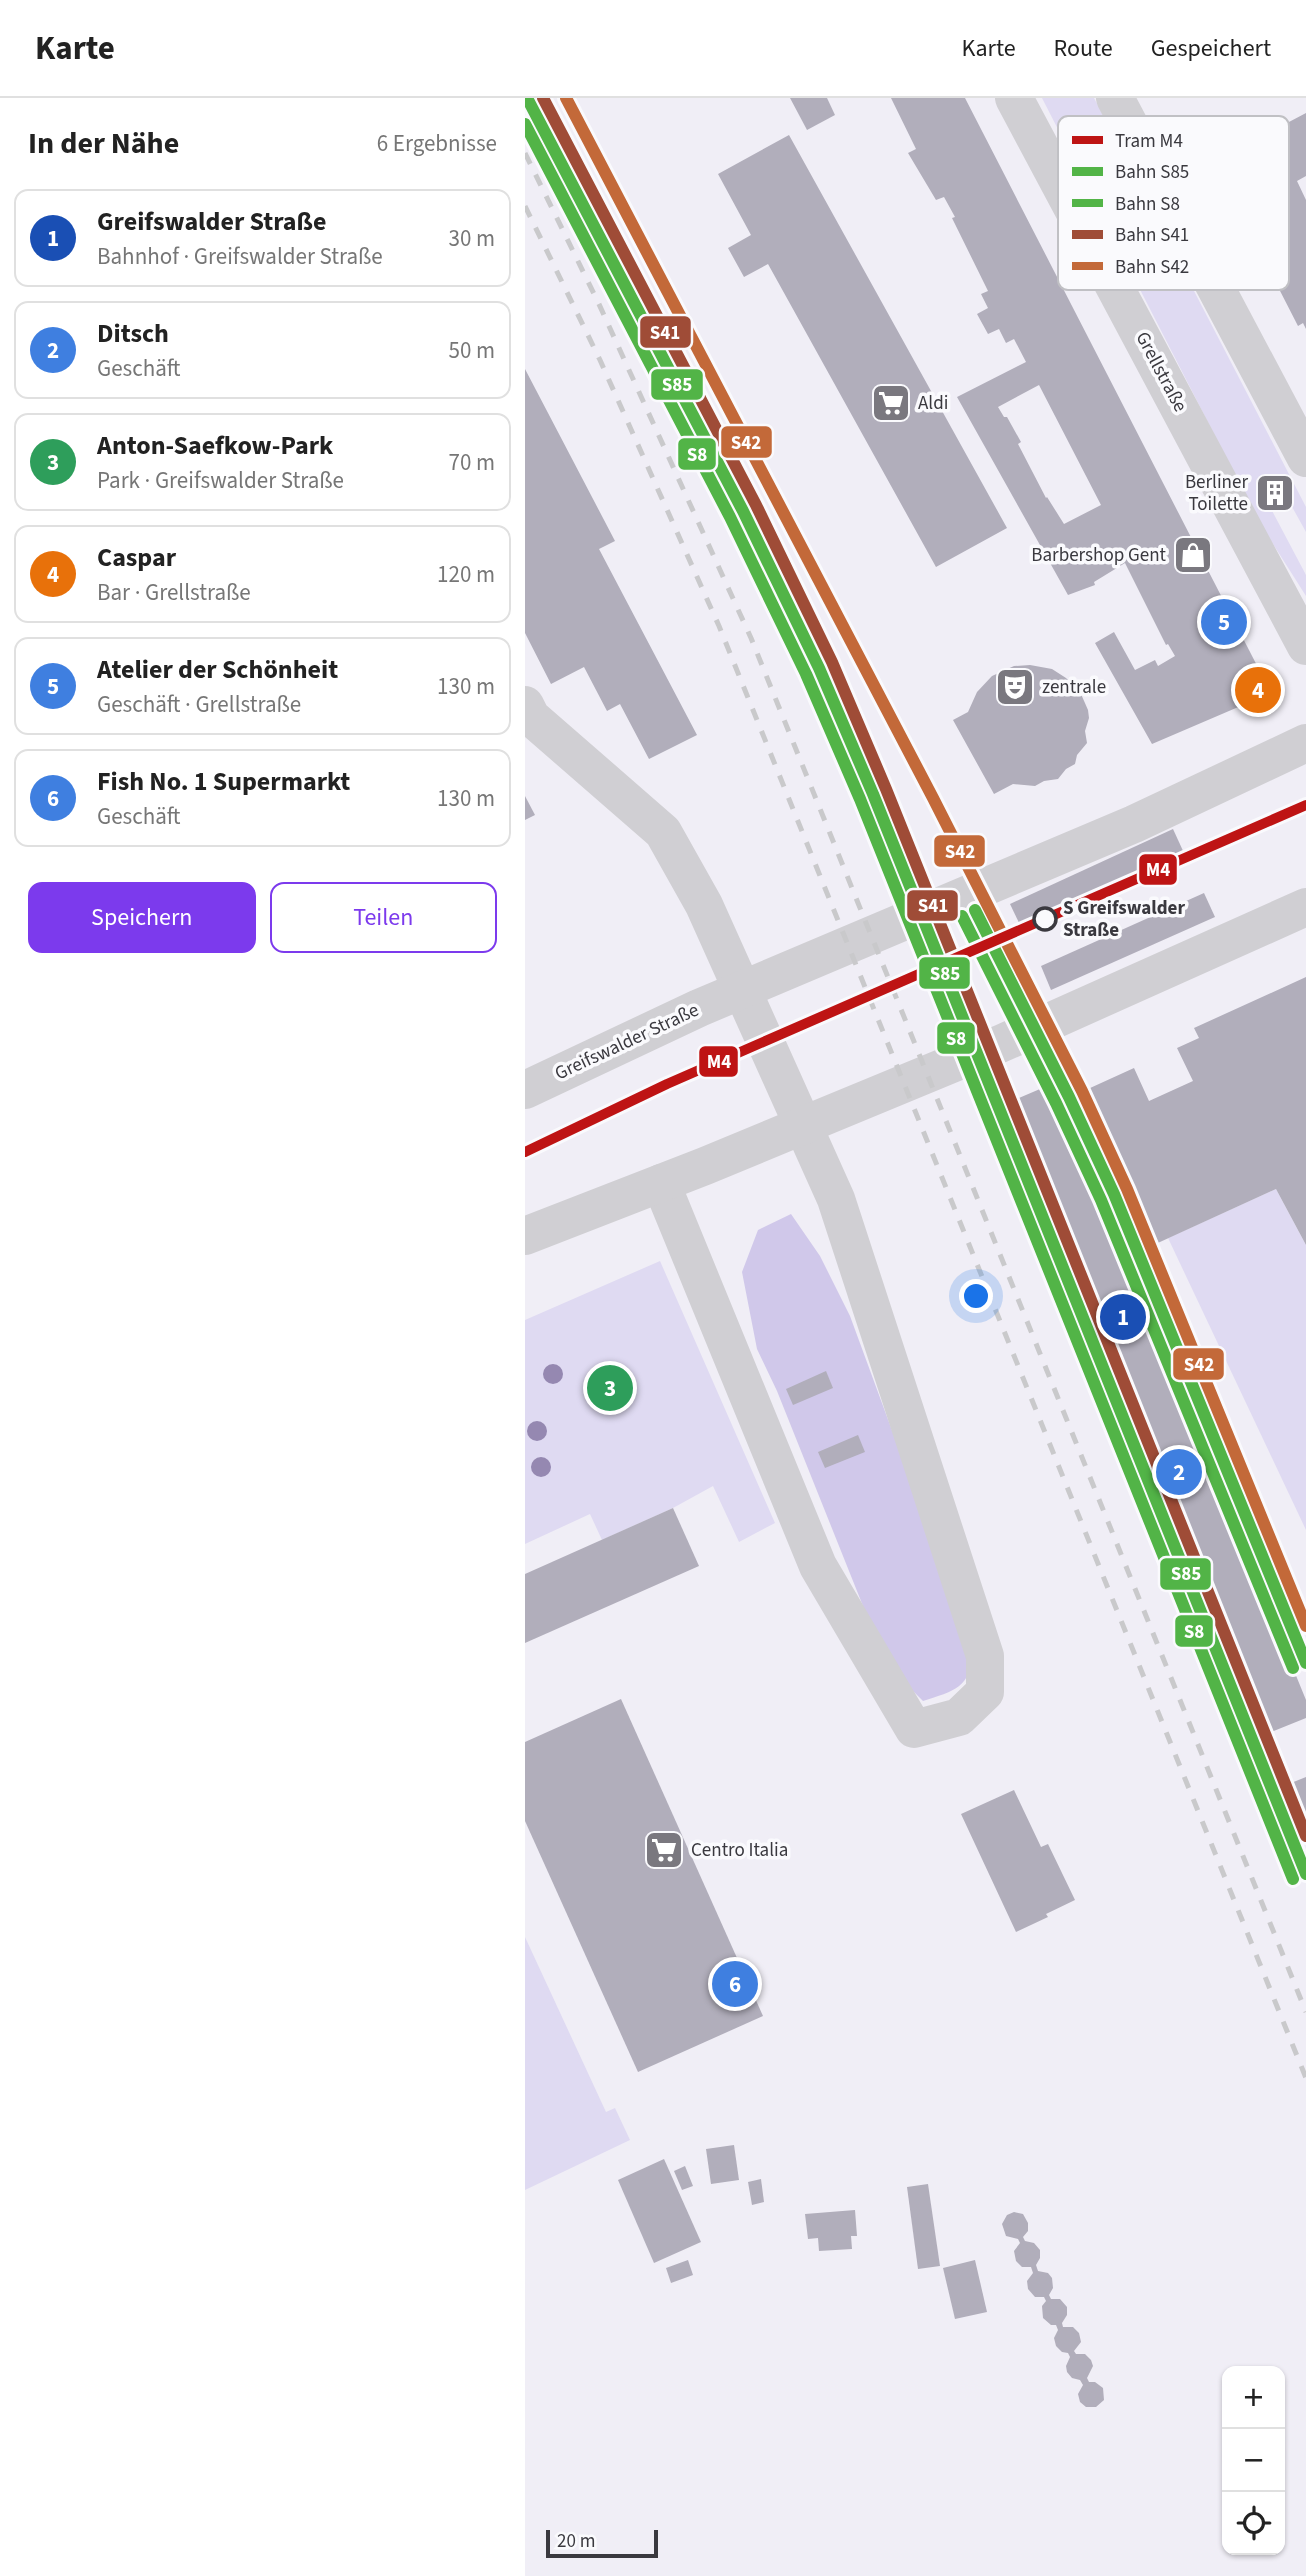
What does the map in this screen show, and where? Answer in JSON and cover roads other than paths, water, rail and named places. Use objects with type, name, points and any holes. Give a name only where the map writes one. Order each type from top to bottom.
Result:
[{"type":"main road","name":"Grellstraße","points":[[1014,98],[1058,181]]},
{"type":"main road","points":[[1115,98],[1125,116]]},
{"type":"main road","name":"Grellstraße","points":[[1116,290],[1306,646]]},
{"type":"main road","points":[[1217,290],[1306,458]]},
{"type":"main road","points":[[525,705],[531,717],[663,832],[704,905],[836,1199],[985,1656],[985,1692],[959,1717],[914,1728],[818,1566],[661,1183]]},
{"type":"main road","name":"Greifswalder Straße","points":[[525,1090],[699,1008],[1134,824],[1306,743]]},
{"type":"main road","points":[[525,1236],[1000,1044],[1306,907]]},
{"type":"railway","points":[[525,153],[598,302],[751,638],[1306,2012]]},
{"type":"railway","points":[[525,206],[600,360],[719,626],[1306,2078]]},
{"type":"tram line","name":"M4","points":[[525,1152],[667,1084],[1306,805]]},
{"type":"rail line","name":"S85","points":[[527,98],[743,511],[819,668],[873,794],[1306,1874]]},
{"type":"rail line","name":"S41","points":[[543,98],[756,505],[832,662],[886,789],[1306,1836]]},
{"type":"rail line","name":"S42","points":[[566,98],[933,798],[1082,1091],[1127,1189],[1306,1626]]},
{"type":"rail line","name":"S8","points":[[525,124],[730,517],[806,674],[860,799],[1293,1879]]},
{"type":"rail line","name":"S85","points":[[975,910],[1069,1097],[1114,1194],[1306,1663]]},
{"type":"rail line","name":"S8","points":[[962,916],[1056,1103],[1101,1200],[1293,1668]]},
{"type":"place","name":"Aldi","points":[[891,403]]},
{"type":"place","name":"Berliner Toilette","points":[[1275,493]]},
{"type":"place","name":"Barbershop Gent","points":[[1193,555]]},
{"type":"place","name":"Atelier der Schönheit","points":[[1224,622]]},
{"type":"place","name":"zentrale","points":[[1015,687]]},
{"type":"place","name":"Caspar","points":[[1258,690]]},
{"type":"place","name":"S Greifswalder Straße","points":[[1045,919]]},
{"type":"place","name":"Greifswalder Straße","points":[[1123,1317]]},
{"type":"place","name":"Anton-Saefkow-Park","points":[[610,1388]]},
{"type":"place","name":"Ditsch","points":[[1179,1472]]},
{"type":"place","name":"Centro Italia","points":[[664,1850]]},
{"type":"place","name":"Fish No. 1 Supermarkt","points":[[735,1984]]}]
